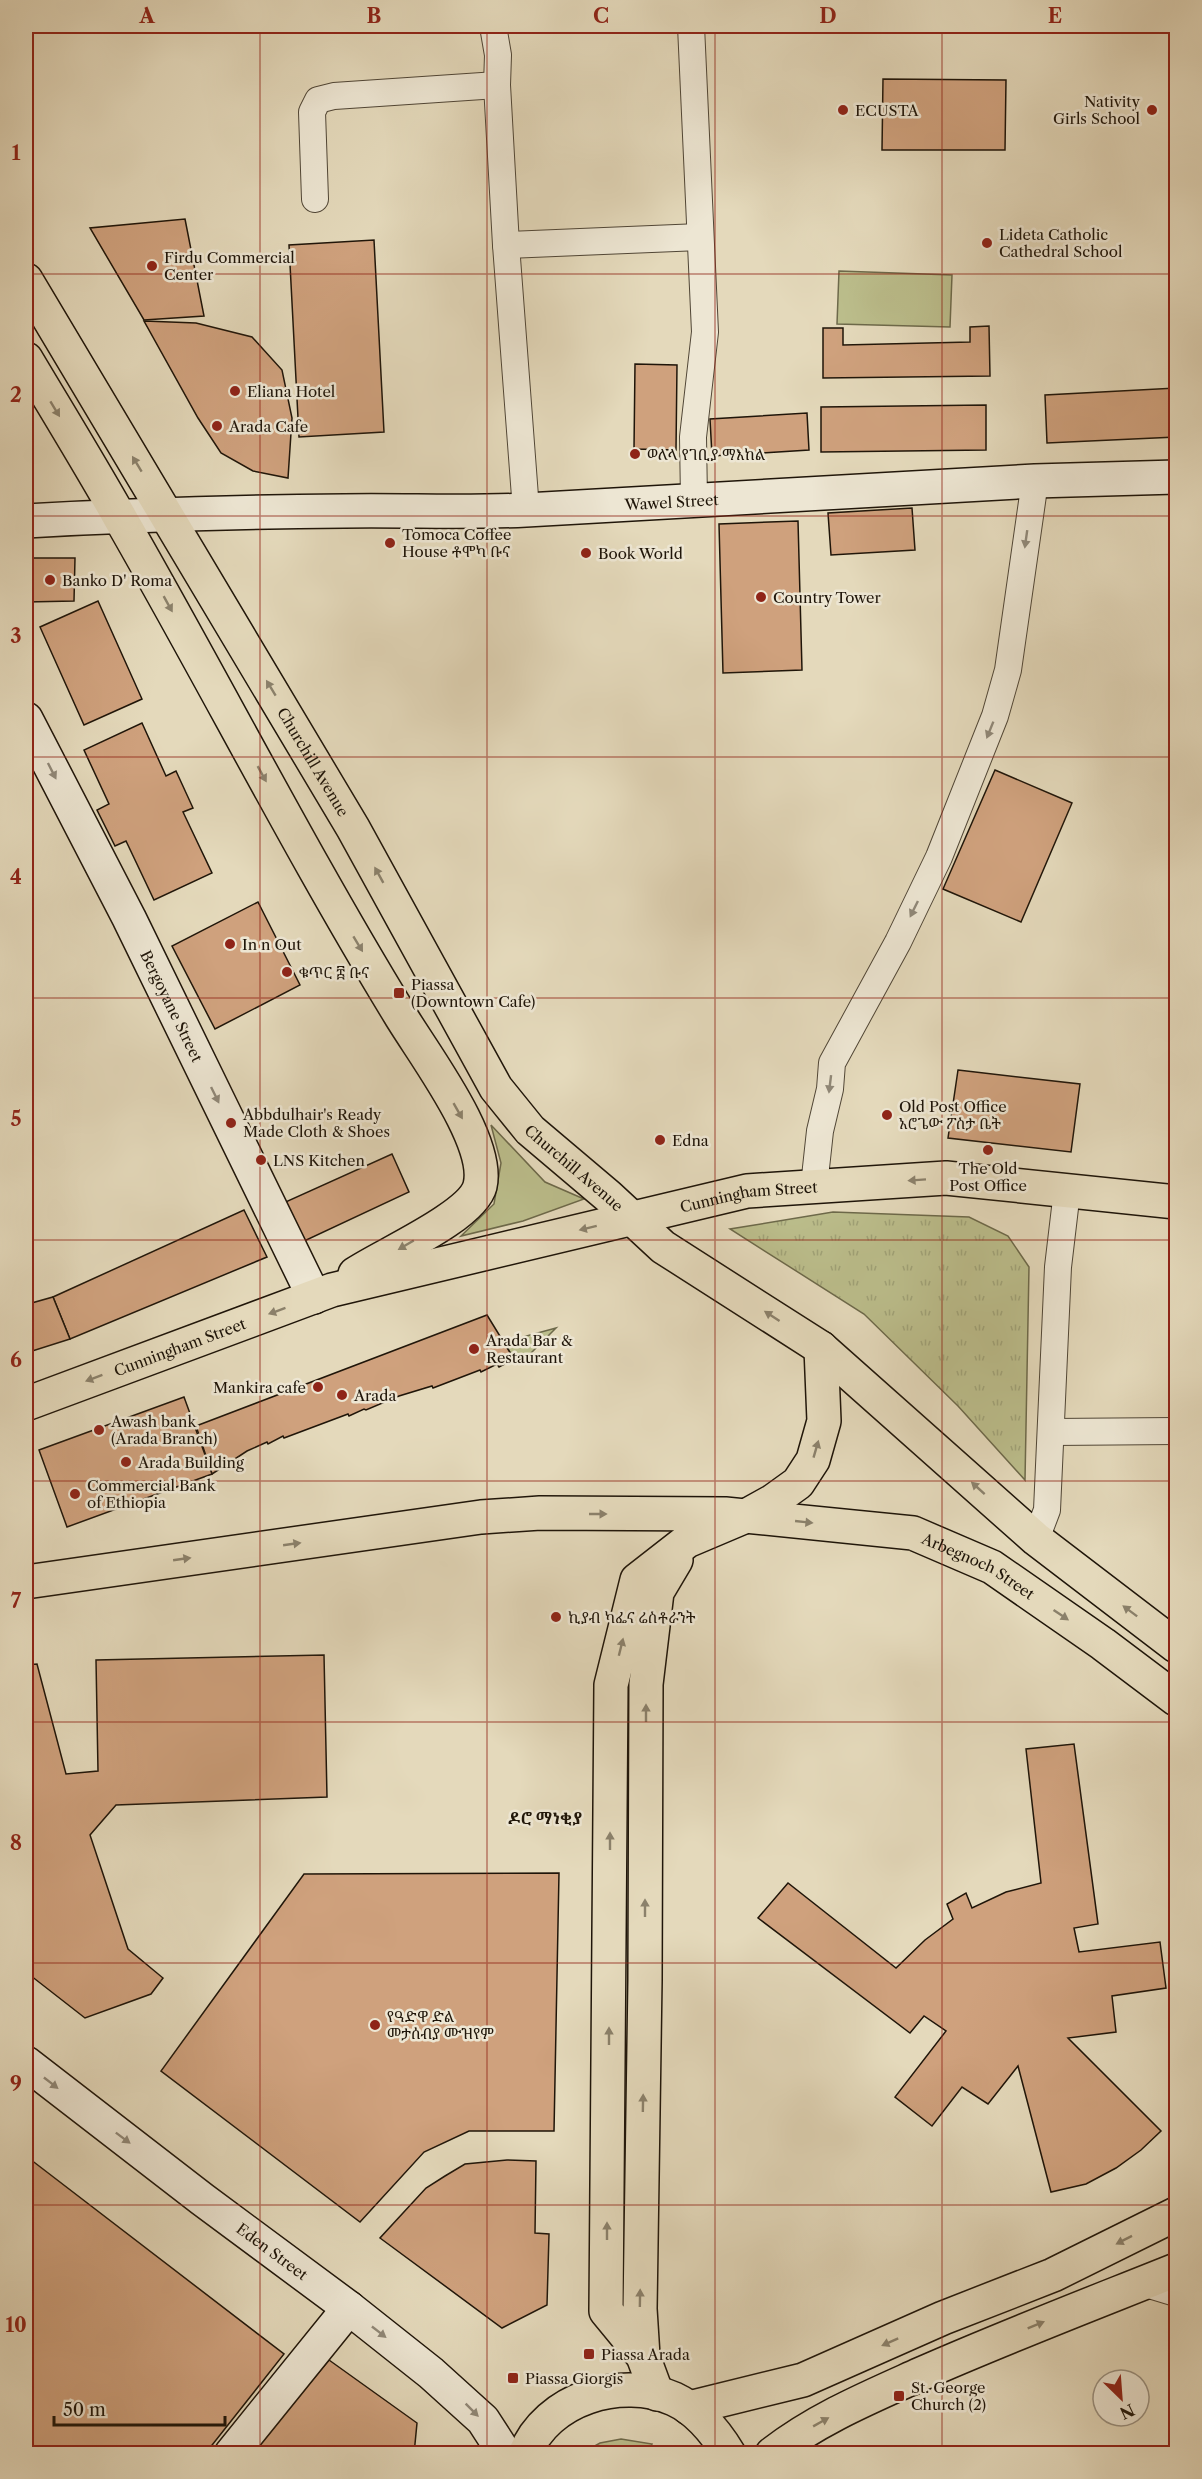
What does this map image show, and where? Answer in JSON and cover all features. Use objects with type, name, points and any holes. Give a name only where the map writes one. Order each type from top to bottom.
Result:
[{"type":"main road","name":"Churchill Avenue","points":[[26,280],[348,819],[496,1088],[544,1143],[608,1196],[663,1247],[821,1348]]},
{"type":"main road","points":[[26,359],[119,516]]},
{"type":"main road","name":"Wawel Street","points":[[26,521],[167,514],[526,510],[1035,481],[1176,477]]},
{"type":"main road","name":"Cunningham Street","points":[[119,516],[304,853],[399,1015],[440,1078],[475,1143],[480,1164],[480,1186],[473,1200],[456,1214],[323,1294]]},
{"type":"main road","name":"Bergoyane Street","points":[[26,719],[323,1294]]},
{"type":"main road","name":"Cunningham Street","points":[[26,1404],[323,1294],[747,1191],[946,1178],[1176,1202]]},
{"type":"main road","points":[[657,2394],[643,2356],[640,2309],[645,1980],[646,1684],[657,1592],[687,1541],[746,1516],[773,1501],[798,1483],[813,1460],[824,1420],[821,1348]]},
{"type":"main road","points":[[821,1348],[1036,1539],[1176,1646]]},
{"type":"main road","name":"Arbegnoch Street","points":[[26,1582],[481,1517],[540,1514],[746,1516],[913,1533],[923,1537],[992,1567],[1103,1644],[1176,1699]]},
{"type":"main road","name":"Eden Street","points":[[26,2063],[349,2308],[462,2399],[483,2420],[505,2454]]},
{"type":"main road","points":[[689,2408],[803,2380],[943,2318],[1053,2275],[1176,2214]]},
{"type":"main road","points":[[772,2454],[812,2427],[858,2402],[982,2347],[1176,2270]]},
{"type":"main road","points":[[231,2454],[349,2308]]},
{"type":"main road","points":[[525,2454],[530,2439],[571,2404],[594,2394],[626,2389],[657,2394],[689,2408],[712,2428],[729,2454]]},
{"type":"street","points":[[493,26],[498,55],[497,85],[506,245],[526,510]]},
{"type":"street","points":[[691,26],[705,332],[693,437],[694,500]]},
{"type":"street","points":[[315,199],[312,112],[318,100],[334,96],[497,85]]},
{"type":"street","points":[[506,245],[700,237]]},
{"type":"street","points":[[814,1186],[820,1131],[830,1089],[832,1063],[898,942],[939,857],[996,716],[1008,670],[1035,481]]},
{"type":"street","points":[[1036,1539],[1047,1510],[1058,1268],[1067,1191]]},
{"type":"street","points":[[1052,1432],[1176,1431]]},
{"type":"street","points":[[1143,2283],[1176,2293]]},
{"type":"green space","points":[[839,271],[952,275],[950,327],[837,324]]},
{"type":"green space","points":[[491,1125],[545,1182],[584,1199],[523,1221],[461,1236],[494,1204],[501,1163]]},
{"type":"green space","points":[[833,1212],[969,1217],[1008,1236],[1029,1267],[1025,1480],[958,1406],[864,1314],[730,1229]]},
{"type":"green space","points":[[556,1328],[521,1363],[514,1359],[504,1342]]},
{"type":"green space","points":[[621,2439],[652,2444],[647,2453],[582,2453],[600,2443]]},
{"type":"building","points":[[883,79],[1006,80],[1005,150],[882,150]]},
{"type":"building","points":[[185,219],[204,316],[144,320],[90,228]]},
{"type":"building","points":[[374,240],[384,432],[299,437],[289,245]]},
{"type":"building","points":[[144,321],[196,323],[252,337],[282,370],[292,418],[288,478],[253,471],[221,453],[198,418]]},
{"type":"building","points":[[989,326],[990,376],[823,378],[823,328],[843,328],[843,345],[970,342],[970,327]]},
{"type":"building","points":[[635,364],[677,365],[676,450],[634,449]]},
{"type":"building","points":[[1176,388],[1176,437],[1047,443],[1045,395]]},
{"type":"building","points":[[986,405],[986,450],[821,452],[821,407]]},
{"type":"building","points":[[807,413],[809,450],[712,456],[710,419]]},
{"type":"building","points":[[912,508],[915,550],[831,555],[828,513]]},
{"type":"building","name":"Country Tower","points":[[798,521],[802,670],[723,673],[719,524]]},
{"type":"building","name":"Banko D' Roma","points":[[26,558],[75,558],[74,601],[26,602]]},
{"type":"building","points":[[98,601],[142,699],[84,725],[40,627]]},
{"type":"building","points":[[142,723],[166,776],[176,771],[193,808],[183,812],[212,873],[154,900],[126,841],[115,846],[97,810],[109,804],[84,750]]},
{"type":"building","points":[[995,770],[1072,803],[1021,922],[943,889]]},
{"type":"building","points":[[258,902],[300,985],[215,1029],[172,946]]},
{"type":"building","points":[[958,1070],[1080,1084],[1071,1152],[948,1138]]},
{"type":"building","points":[[392,1154],[409,1192],[300,1243],[281,1204]]},
{"type":"building","points":[[244,1210],[267,1257],[70,1339],[53,1297]]},
{"type":"building","points":[[26,1297],[28,1304],[53,1297],[70,1339],[26,1353]]},
{"type":"building","name":"Arada","points":[[487,1315],[514,1359],[499,1367],[497,1364],[481,1372],[480,1370],[433,1388],[432,1386],[399,1396],[349,1416],[348,1414],[284,1438],[283,1436],[268,1444],[267,1442],[247,1451],[212,1474],[196,1426]]},
{"type":"building","name":"Arada Building","points":[[184,1397],[212,1474],[67,1527],[39,1450]]},
{"type":"building","points":[[324,1655],[327,1797],[116,1805],[90,1835],[128,1949],[163,1978],[151,1994],[85,2018],[26,1972],[26,1665],[37,1664],[66,1774],[98,1771],[96,1660]]},
{"type":"building","points":[[1074,1744],[1098,1924],[1074,1928],[1079,1952],[1160,1942],[1166,1988],[1112,1996],[1116,2032],[1068,2038],[1161,2131],[1141,2150],[1116,2168],[1086,2184],[1051,2192],[1018,2066],[988,2104],[962,2087],[932,2126],[895,2097],[946,2031],[924,2016],[910,2033],[758,1918],[788,1883],[896,1968],[925,1940],[953,1919],[947,1904],[966,1893],[972,1908],[1006,1892],[1041,1883],[1026,1749]]},
{"type":"building","name":"የዓድዋ ድል መታሰብያ ሙዝየም","points":[[559,1873],[554,2131],[469,2131],[424,2152],[360,2222],[161,2071],[304,1874]]},
{"type":"building","points":[[26,2156],[284,2354],[205,2454],[26,2454]]},
{"type":"building","points":[[507,2160],[536,2161],[535,2233],[549,2234],[547,2305],[502,2328],[380,2238],[426,2188],[445,2176],[465,2164]]},
{"type":"building","points":[[329,2360],[417,2423],[414,2454],[250,2454]]},
{"type":"place","name":"ECUSTA","points":[[843,110]]},
{"type":"place","name":"Nativity Girls School","points":[[1152,110]]},
{"type":"place","name":"Lideta Catholic Cathedral School","points":[[987,243]]},
{"type":"place","name":"Firdu Commercial Center","points":[[152,266]]},
{"type":"place","name":"Eliana Hotel","points":[[235,391]]},
{"type":"place","name":"Arada Cafe","points":[[217,426]]},
{"type":"place","name":"ወለላ የገቢያ ማእከል","points":[[635,454]]},
{"type":"place","name":"Tomoca Coffee House ቶሞካ ቡና","points":[[390,543]]},
{"type":"place","name":"Book World","points":[[586,553]]},
{"type":"place","name":"Banko D' Roma","points":[[50,580]]},
{"type":"place","name":"Country Tower","points":[[761,597]]},
{"type":"place","name":"In n Out","points":[[230,944]]},
{"type":"place","name":"ቁጥር ፰ ቡና","points":[[287,972]]},
{"type":"place","name":"Piassa (Downtown Cafe)","points":[[399,993]]},
{"type":"place","name":"Old Post Office አሮጌው ፖስታ ቤት","points":[[887,1115]]},
{"type":"place","name":"Abbdulhair's Ready Made Cloth & Shoes","points":[[231,1123]]},
{"type":"place","name":"Edna","points":[[660,1140]]},
{"type":"place","name":"The Old Post Office","points":[[988,1150]]},
{"type":"place","name":"LNS Kitchen","points":[[261,1160]]},
{"type":"place","name":"Arada Bar & Restaurant","points":[[474,1349]]},
{"type":"place","name":"Mankira cafe","points":[[318,1387]]},
{"type":"place","name":"Arada","points":[[342,1395]]},
{"type":"place","name":"Awash bank (Arada Branch)","points":[[99,1430]]},
{"type":"place","name":"Arada Building","points":[[126,1462]]},
{"type":"place","name":"Commercial Bank of Ethiopia","points":[[75,1494]]},
{"type":"place","name":"ኪያብ ካፌና ሬስቶራንት","points":[[556,1617]]},
{"type":"place","name":"የዓድዋ ድል መታሰብያ ሙዝየም","points":[[375,2025]]},
{"type":"place","name":"Piassa Arada","points":[[589,2354]]},
{"type":"place","name":"Piassa Giorgis","points":[[513,2378]]},
{"type":"place","name":"St. George Church (2)","points":[[899,2396]]},
{"type":"district","name":"ዶሮ ማነቂያ","points":[[545,1818]]}]
